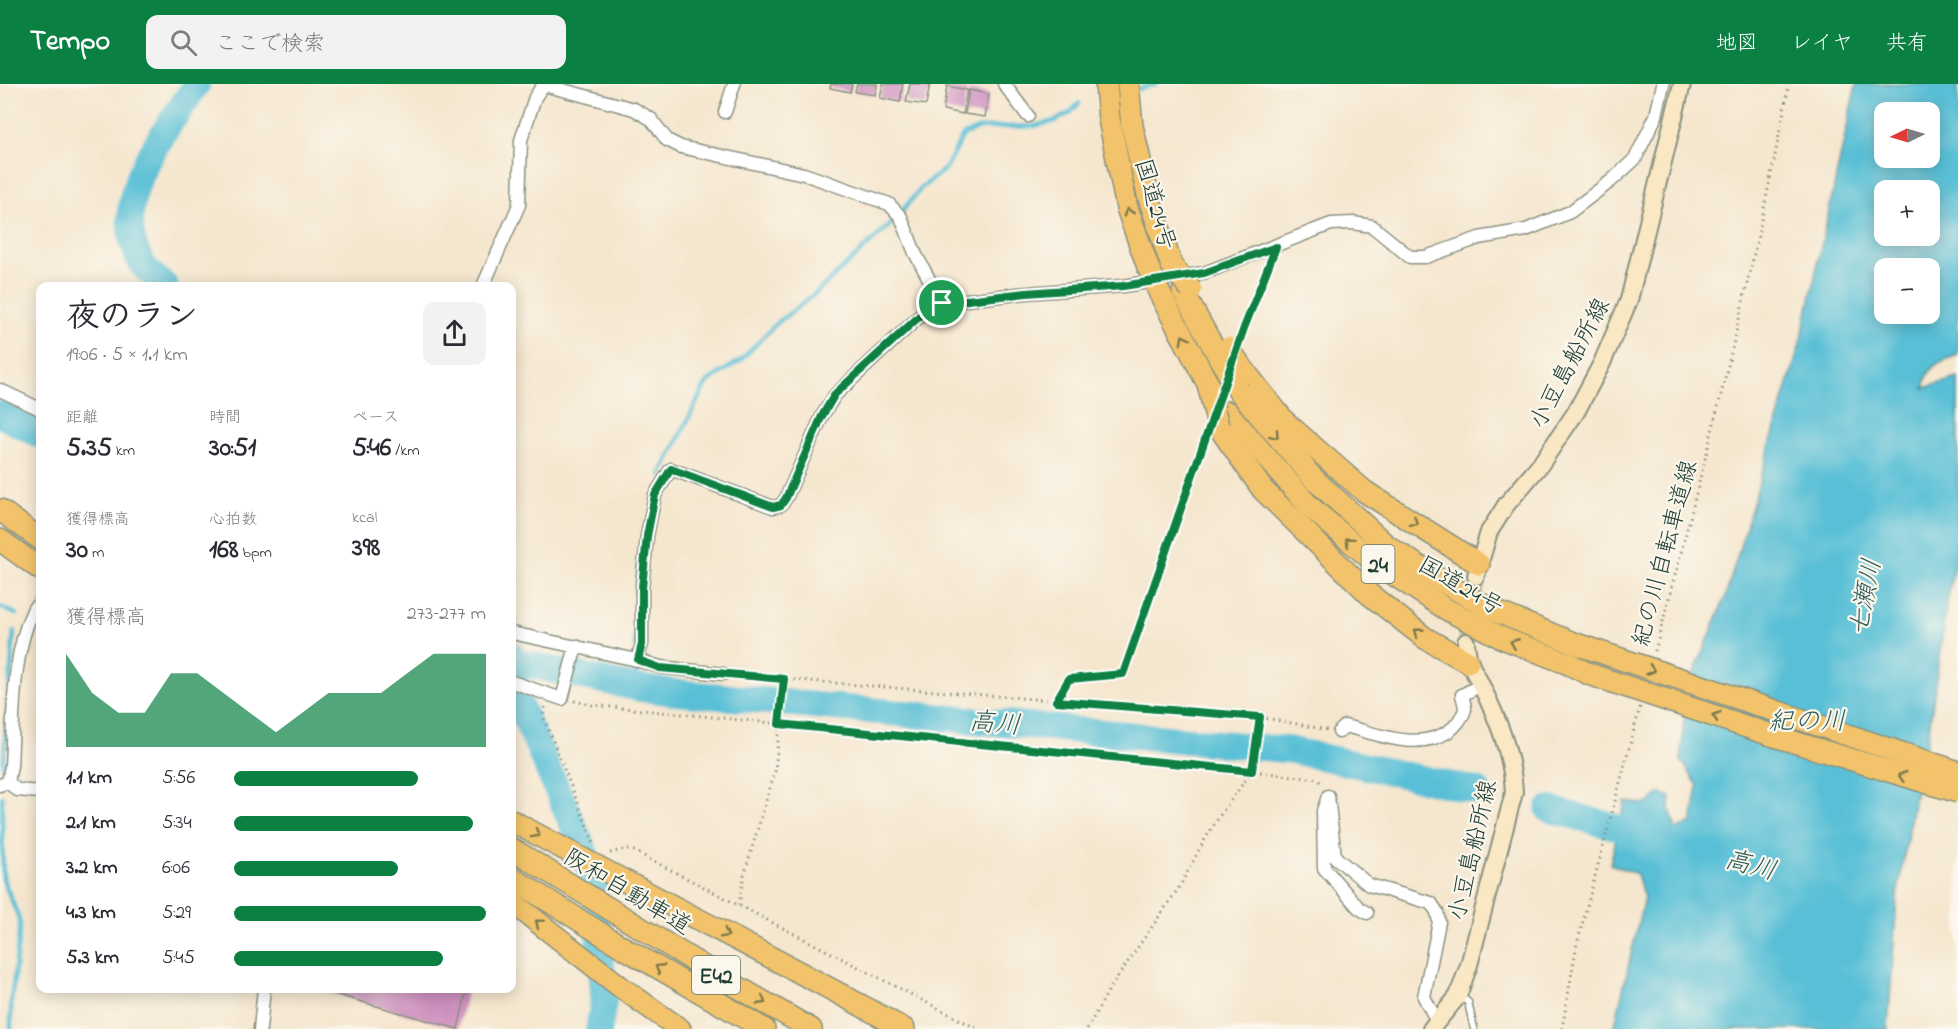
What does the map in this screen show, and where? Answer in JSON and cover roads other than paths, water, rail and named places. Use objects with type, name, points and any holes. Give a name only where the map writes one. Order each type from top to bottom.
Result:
[{"type":"highway","name":"国道24号","points":[[1106,84],[1109,119],[1126,208],[1160,294],[1208,384],[1218,424],[1373,561],[1455,614],[1500,637],[1589,674],[1771,735],[1958,792]]},
{"type":"highway","name":"国道24号","points":[[1128,84],[1132,126],[1148,195],[1171,264],[1187,291],[1229,348],[1242,382],[1313,478],[1386,545],[1490,609],[1576,644],[1958,772]]},
{"type":"highway","name":"24","points":[[1242,382],[1364,491],[1478,570]]},
{"type":"highway","name":"24","points":[[1218,424],[1263,490],[1369,594],[1425,638],[1467,652]]},
{"type":"highway","points":[[0,510],[36,536]]},
{"type":"highway","points":[[0,540],[36,566]]},
{"type":"highway","points":[[516,823],[904,1029]]},
{"type":"highway","name":"阪和自動車道","points":[[516,852],[717,975],[811,1029]]},
{"type":"highway","name":"阪和自動車道","points":[[516,880],[624,948],[764,1029]]},
{"type":"highway","points":[[516,905],[622,988],[680,1029]]},
{"type":"main road","name":"小豆島船所線","points":[[1478,570],[1489,532],[1506,506],[1540,465],[1576,412],[1602,363],[1625,310],[1682,84]]},
{"type":"main road","name":"小豆島船所線","points":[[1435,1026],[1458,996],[1470,965],[1514,792],[1513,767],[1507,748],[1467,652]]},
{"type":"street","points":[[485,282],[519,205],[521,140],[535,97],[544,84],[634,109],[651,119],[666,140],[681,147],[804,174],[889,204],[900,216],[915,253],[942,303]]},
{"type":"street","points":[[725,112],[734,84]]},
{"type":"street","points":[[1004,84],[1028,116]]},
{"type":"street","points":[[638,660],[642,644],[642,588],[647,536],[655,495],[671,469],[773,507],[781,505],[822,416],[835,394],[923,313],[942,303],[1026,293],[1123,286],[1204,273],[1331,224],[1353,223],[1372,226],[1410,257],[1426,257],[1479,238],[1526,230],[1570,212],[1611,181],[1635,159],[1656,116],[1663,84]]},
{"type":"street","points":[[0,390],[36,407]]},
{"type":"street","points":[[34,608],[24,628],[18,660],[11,766],[4,784],[17,790],[36,792]]},
{"type":"street","points":[[516,634],[575,651],[638,660],[660,668],[723,674]]},
{"type":"street","points":[[518,684],[563,696],[575,651]]},
{"type":"street","points":[[1339,732],[1345,726],[1404,741],[1426,741],[1439,738],[1455,728],[1465,709],[1462,695],[1481,685]]},
{"type":"street","points":[[1367,913],[1359,908],[1324,868],[1323,811],[1328,796],[1335,857],[1369,885],[1431,903],[1437,912],[1439,922],[1424,997],[1435,1026]]},
{"type":"street","points":[[260,1029],[264,993]]},
{"type":"lane","points":[[1458,996],[1468,1002],[1474,1029]]},
{"type":"water","name":"紀の川","points":[[1856,84],[1958,84],[1958,355],[1931,369],[1924,388],[1958,378],[1958,545],[1945,614],[1928,738],[1913,804],[1897,897],[1888,1029],[1614,1029],[1644,898],[1637,874],[1610,864],[1625,802],[1647,804],[1660,793],[1671,797],[1670,808],[1676,830],[1692,822],[1698,786],[1681,760],[1686,693],[1725,598],[1802,337]]},
{"type":"waterway","points":[[160,282],[142,264],[132,240],[130,216],[134,192],[155,146],[197,84]]},
{"type":"waterway","points":[[1139,89],[1156,84]]},
{"type":"waterway","points":[[661,475],[703,389],[710,380],[741,360],[777,323],[816,293],[894,221],[921,188],[946,168],[963,135],[980,128],[1034,126],[1055,121],[1070,113],[1079,103]]},
{"type":"waterway","name":"高川","points":[[0,414],[36,433]]},
{"type":"waterway","points":[[636,594],[639,563]]},
{"type":"waterway","points":[[0,607],[16,614]]},
{"type":"waterway","points":[[635,647],[636,629]]},
{"type":"waterway","points":[[3,766],[14,631]]},
{"type":"waterway","name":"高川","points":[[516,662],[638,688],[671,692],[1290,750],[1478,791]]},
{"type":"waterway","points":[[636,668],[638,688]]},
{"type":"waterway","points":[[516,697],[584,850],[594,882],[604,998],[599,1029]]},
{"type":"waterway","points":[[2,797],[3,879],[20,925],[11,1003],[11,1029]]},
{"type":"waterway","name":"高川","points":[[1549,809],[1652,837]]},
{"type":"tunnel","points":[[1466,642],[1476,576]]},
{"type":"water label","name":"七瀬川","points":[[1864,597]]}]
